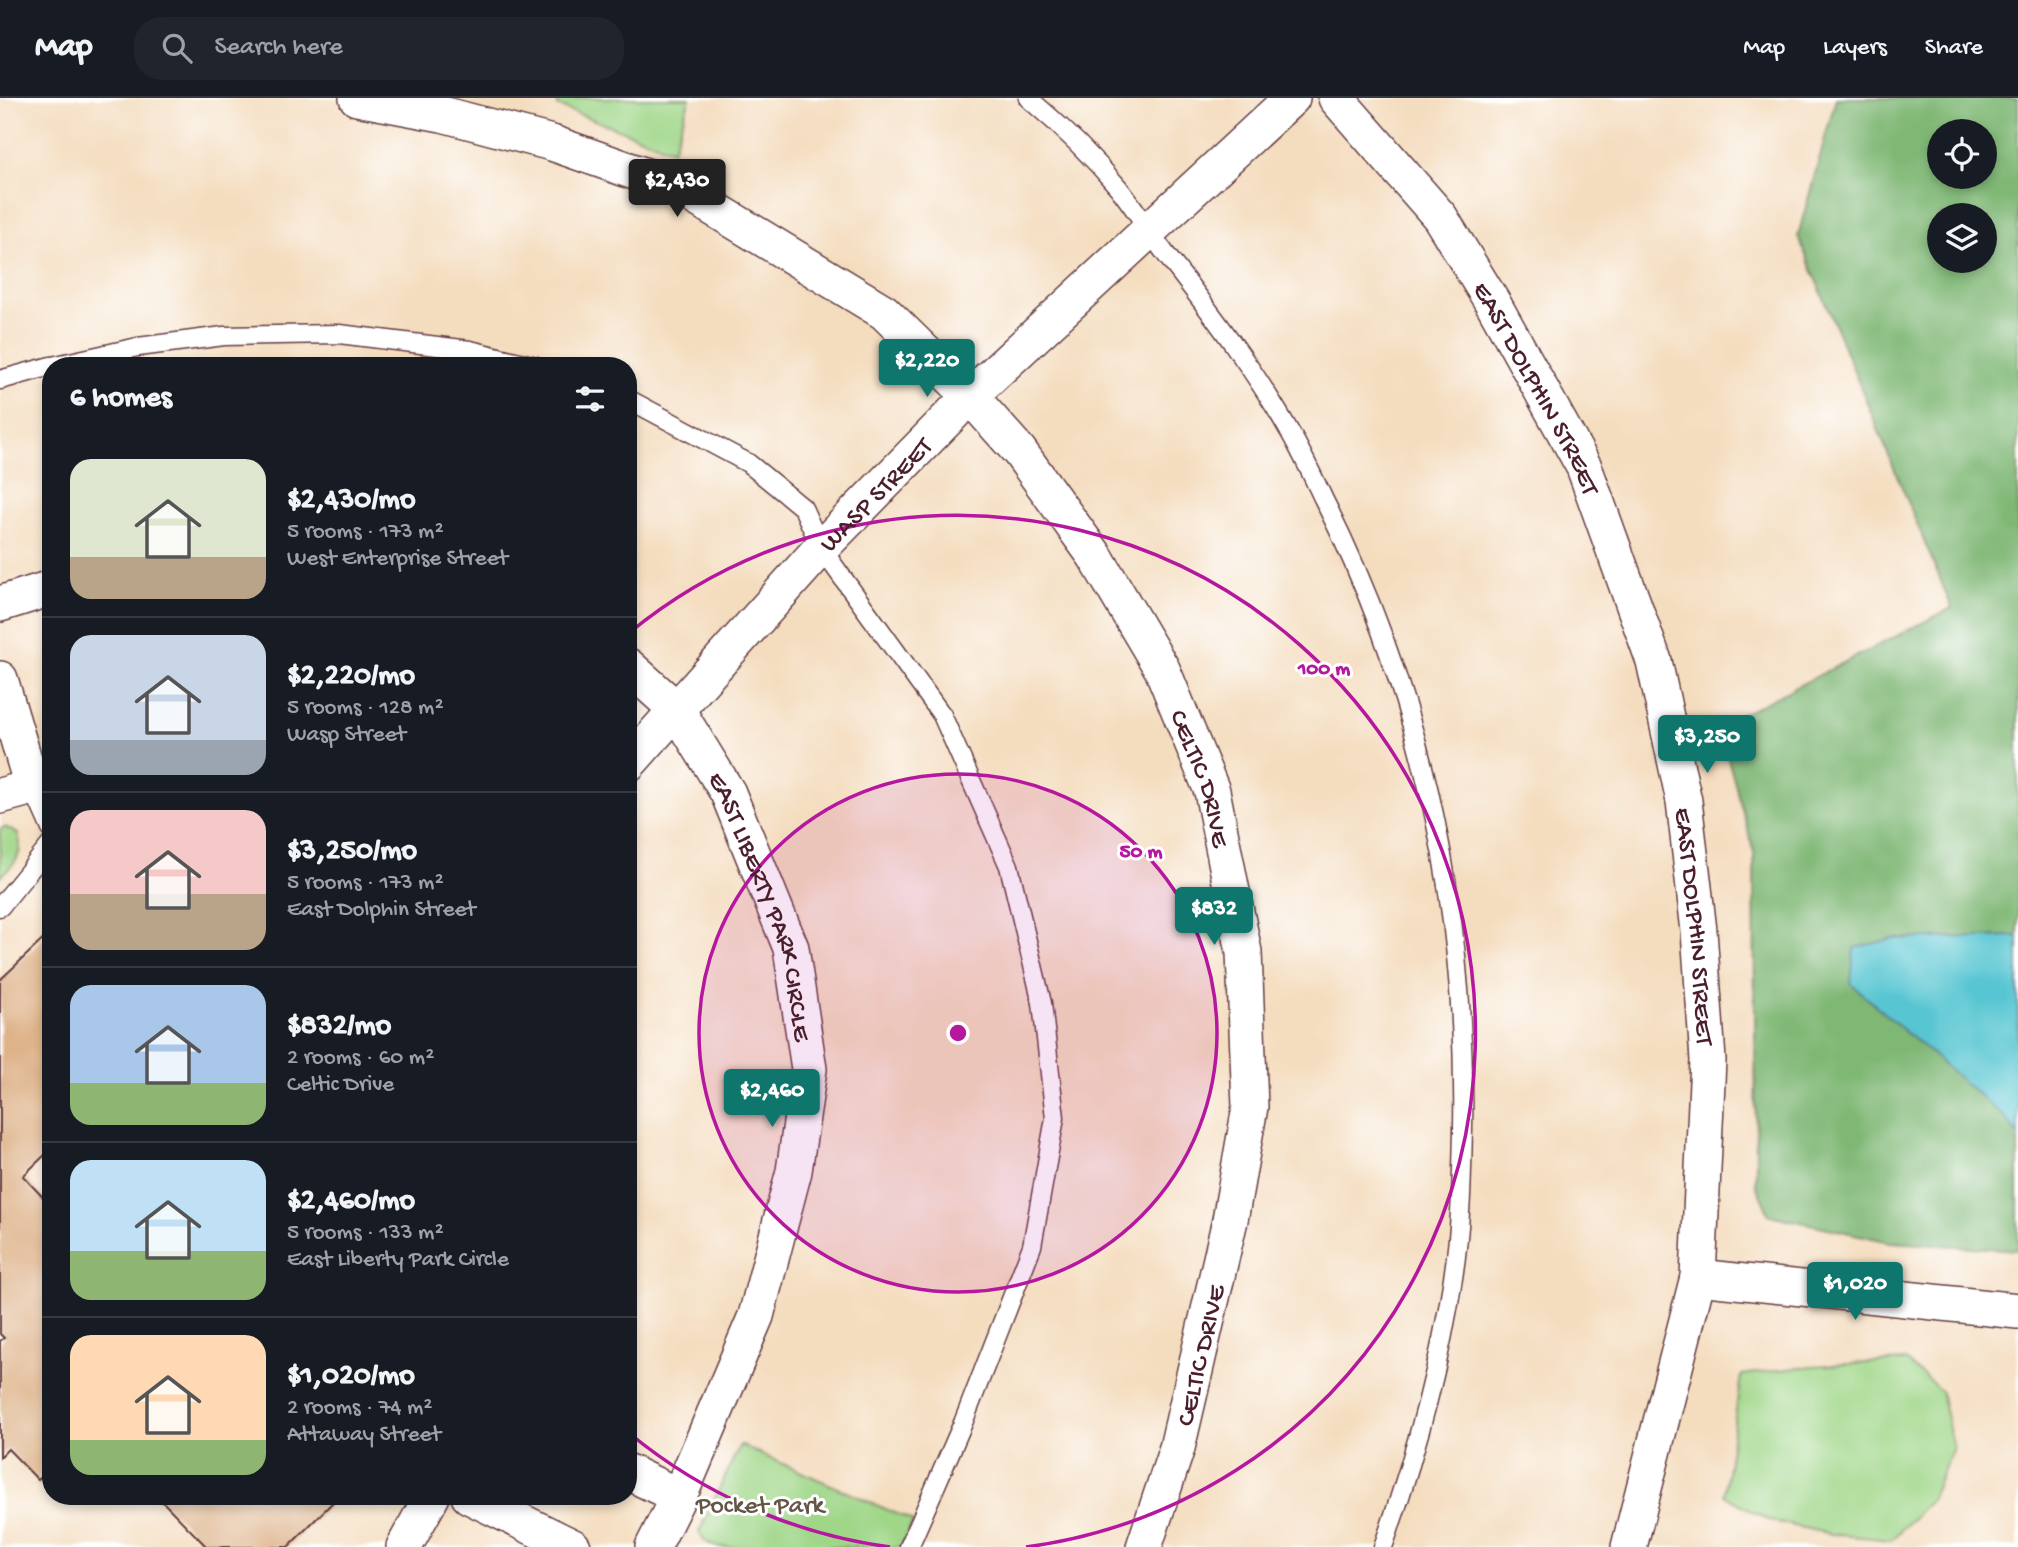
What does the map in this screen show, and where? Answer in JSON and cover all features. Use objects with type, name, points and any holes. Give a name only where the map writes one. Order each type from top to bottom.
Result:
[{"type":"street","name":"CELTIC DRIVE","points":[[357,98],[442,114],[552,143],[680,188],[884,312],[970,396],[1019,451],[1095,556],[1162,669],[1212,791],[1244,952],[1250,1107],[1230,1220],[1177,1448],[1144,1547]]},
{"type":"street","name":"WASP STREET","points":[[637,754],[821,548],[970,396],[1292,98]]},
{"type":"street","name":"EAST DOLPHIN STREET","points":[[1336,98],[1440,217],[1494,305],[1584,467],[1654,661],[1684,801],[1699,931],[1707,1047],[1698,1277],[1629,1547]]},
{"type":"street","points":[[0,604],[42,591]]},
{"type":"street","name":"EAST LIBERTY PARK CIRCLE","points":[[637,674],[677,710],[728,793],[791,948],[809,1069],[794,1171],[756,1316],[653,1547]]},
{"type":"street","points":[[0,679],[28,788]]},
{"type":"street","points":[[1698,1277],[2018,1311]]},
{"type":"street","points":[[637,1476],[678,1496]]},
{"type":"street","points":[[404,1547],[427,1505]]},
{"type":"street","points":[[487,1505],[573,1547]]},
{"type":"lane","points":[[1028,98],[1055,121],[1118,188],[1230,337],[1292,435],[1341,533],[1381,628],[1406,701],[1435,819],[1455,938],[1464,1053],[1462,1194],[1454,1276],[1437,1370],[1409,1475],[1384,1547]]},
{"type":"lane","points":[[92,357],[138,347],[224,336],[339,334],[470,350],[499,357]]},
{"type":"lane","points":[[0,380],[42,368]]},
{"type":"lane","points":[[637,404],[748,463],[803,508],[821,548],[942,715],[1009,866],[1042,1003],[1055,1118],[1032,1246],[964,1423],[909,1547]]},
{"type":"lane","points":[[28,788],[42,813]]},
{"type":"lane","points":[[0,907],[42,855]]},
{"type":"green space","points":[[559,98],[690,98],[673,150],[557,106]]},
{"type":"green space","points":[[1836,98],[2018,98],[2018,936],[1892,939],[2018,1135],[2018,1250],[1890,1242],[1769,1215],[1756,1185],[1754,852],[1719,726],[1952,608],[1798,236]]},
{"type":"green space","points":[[5,827],[18,834],[20,848],[14,863],[0,877],[0,829]]},
{"type":"green space","points":[[1906,1361],[1941,1391],[1953,1448],[1931,1500],[1891,1540],[1830,1534],[1768,1520],[1724,1495],[1741,1375],[1811,1366]]},
{"type":"green space","name":"Pocket Park","points":[[740,1445],[913,1521],[901,1547],[716,1547],[705,1541],[699,1532]]},
{"type":"water","points":[[2018,936],[2018,1135],[2005,1118],[1851,984],[1854,948],[1892,939]]},
{"type":"building","points":[[42,940],[42,1158],[23,1176],[42,1196],[42,1476],[38,1480],[8,1449],[0,1457],[0,1341],[4,1338],[0,1334],[0,980]]},
{"type":"building","points":[[166,1505],[330,1505],[288,1547],[207,1547]]}]
